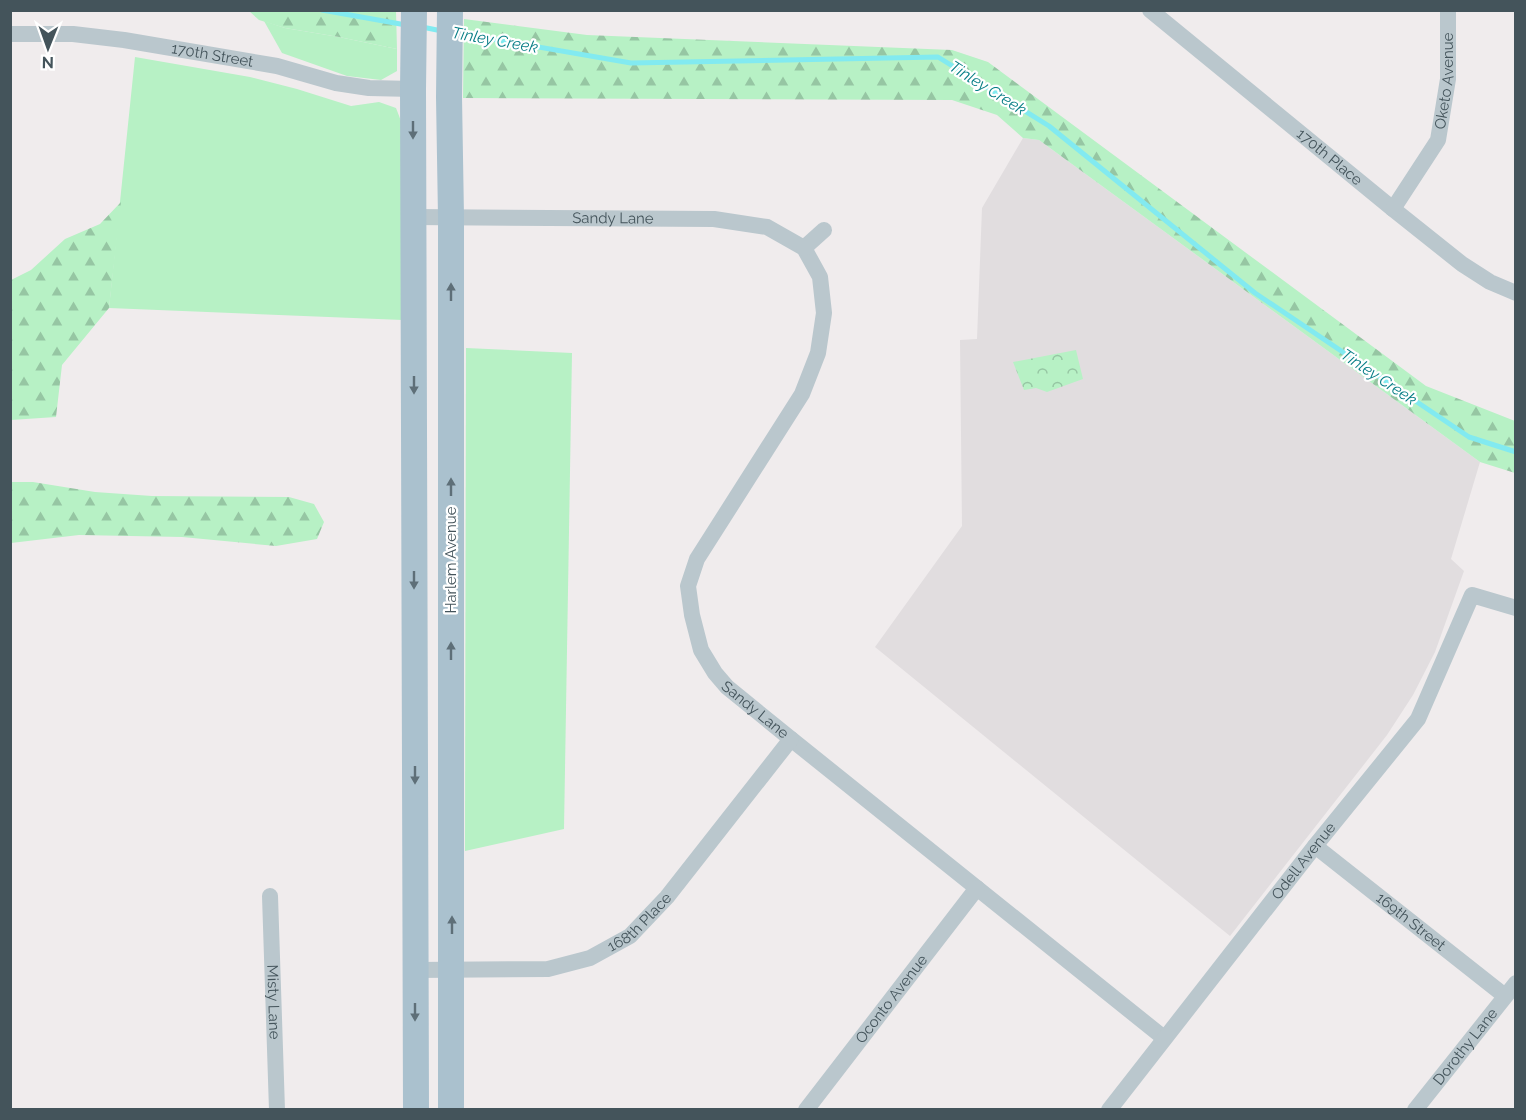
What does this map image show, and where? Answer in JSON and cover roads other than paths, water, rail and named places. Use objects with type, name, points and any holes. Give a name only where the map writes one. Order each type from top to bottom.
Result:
[{"type":"main road","points":[[414,12],[416,1110]]},
{"type":"main road","name":"Harlem Avenue","points":[[450,15],[451,1110]]},
{"type":"street","name":"Oketo Avenue","points":[[1393,209],[1438,140],[1448,79],[1448,10]]},
{"type":"street","name":"170th Place","points":[[1159,13],[1462,264],[1490,282],[1515,293]]},
{"type":"street","name":"170th Street","points":[[10,34],[73,34],[124,40],[277,66],[336,83],[369,88],[413,88]]},
{"type":"street","name":"Sandy Lane","points":[[413,217],[714,219],[767,227],[804,248],[820,277],[824,313],[818,352],[802,394],[697,559],[688,586],[692,615],[701,650],[727,687],[1164,1038]]},
{"type":"street","points":[[804,248],[824,230]]},
{"type":"street","name":"Odell Avenue","points":[[1108,1110],[1315,846],[1418,719],[1472,595],[1515,608]]},
{"type":"street","name":"168th Place","points":[[415,970],[548,969],[590,958],[630,936],[667,897],[791,740]]},
{"type":"street","name":"169th Street","points":[[1315,846],[1510,990]]},
{"type":"street","name":"Oconto Avenue","points":[[806,1110],[977,888]]},
{"type":"street","name":"Misty Lane","points":[[270,896],[277,1110]]},
{"type":"street","name":"Dorothy Lane","points":[[1415,1110],[1510,990]]},
{"type":"waterway","name":"Tinley Creek","points":[[322,10],[406,25]]},
{"type":"waterway","name":"Tinley Creek","points":[[422,27],[442,31]]},
{"type":"waterway","name":"Tinley Creek","points":[[457,33],[631,63],[938,57],[1049,126],[1255,293],[1469,437],[1516,452]]}]
